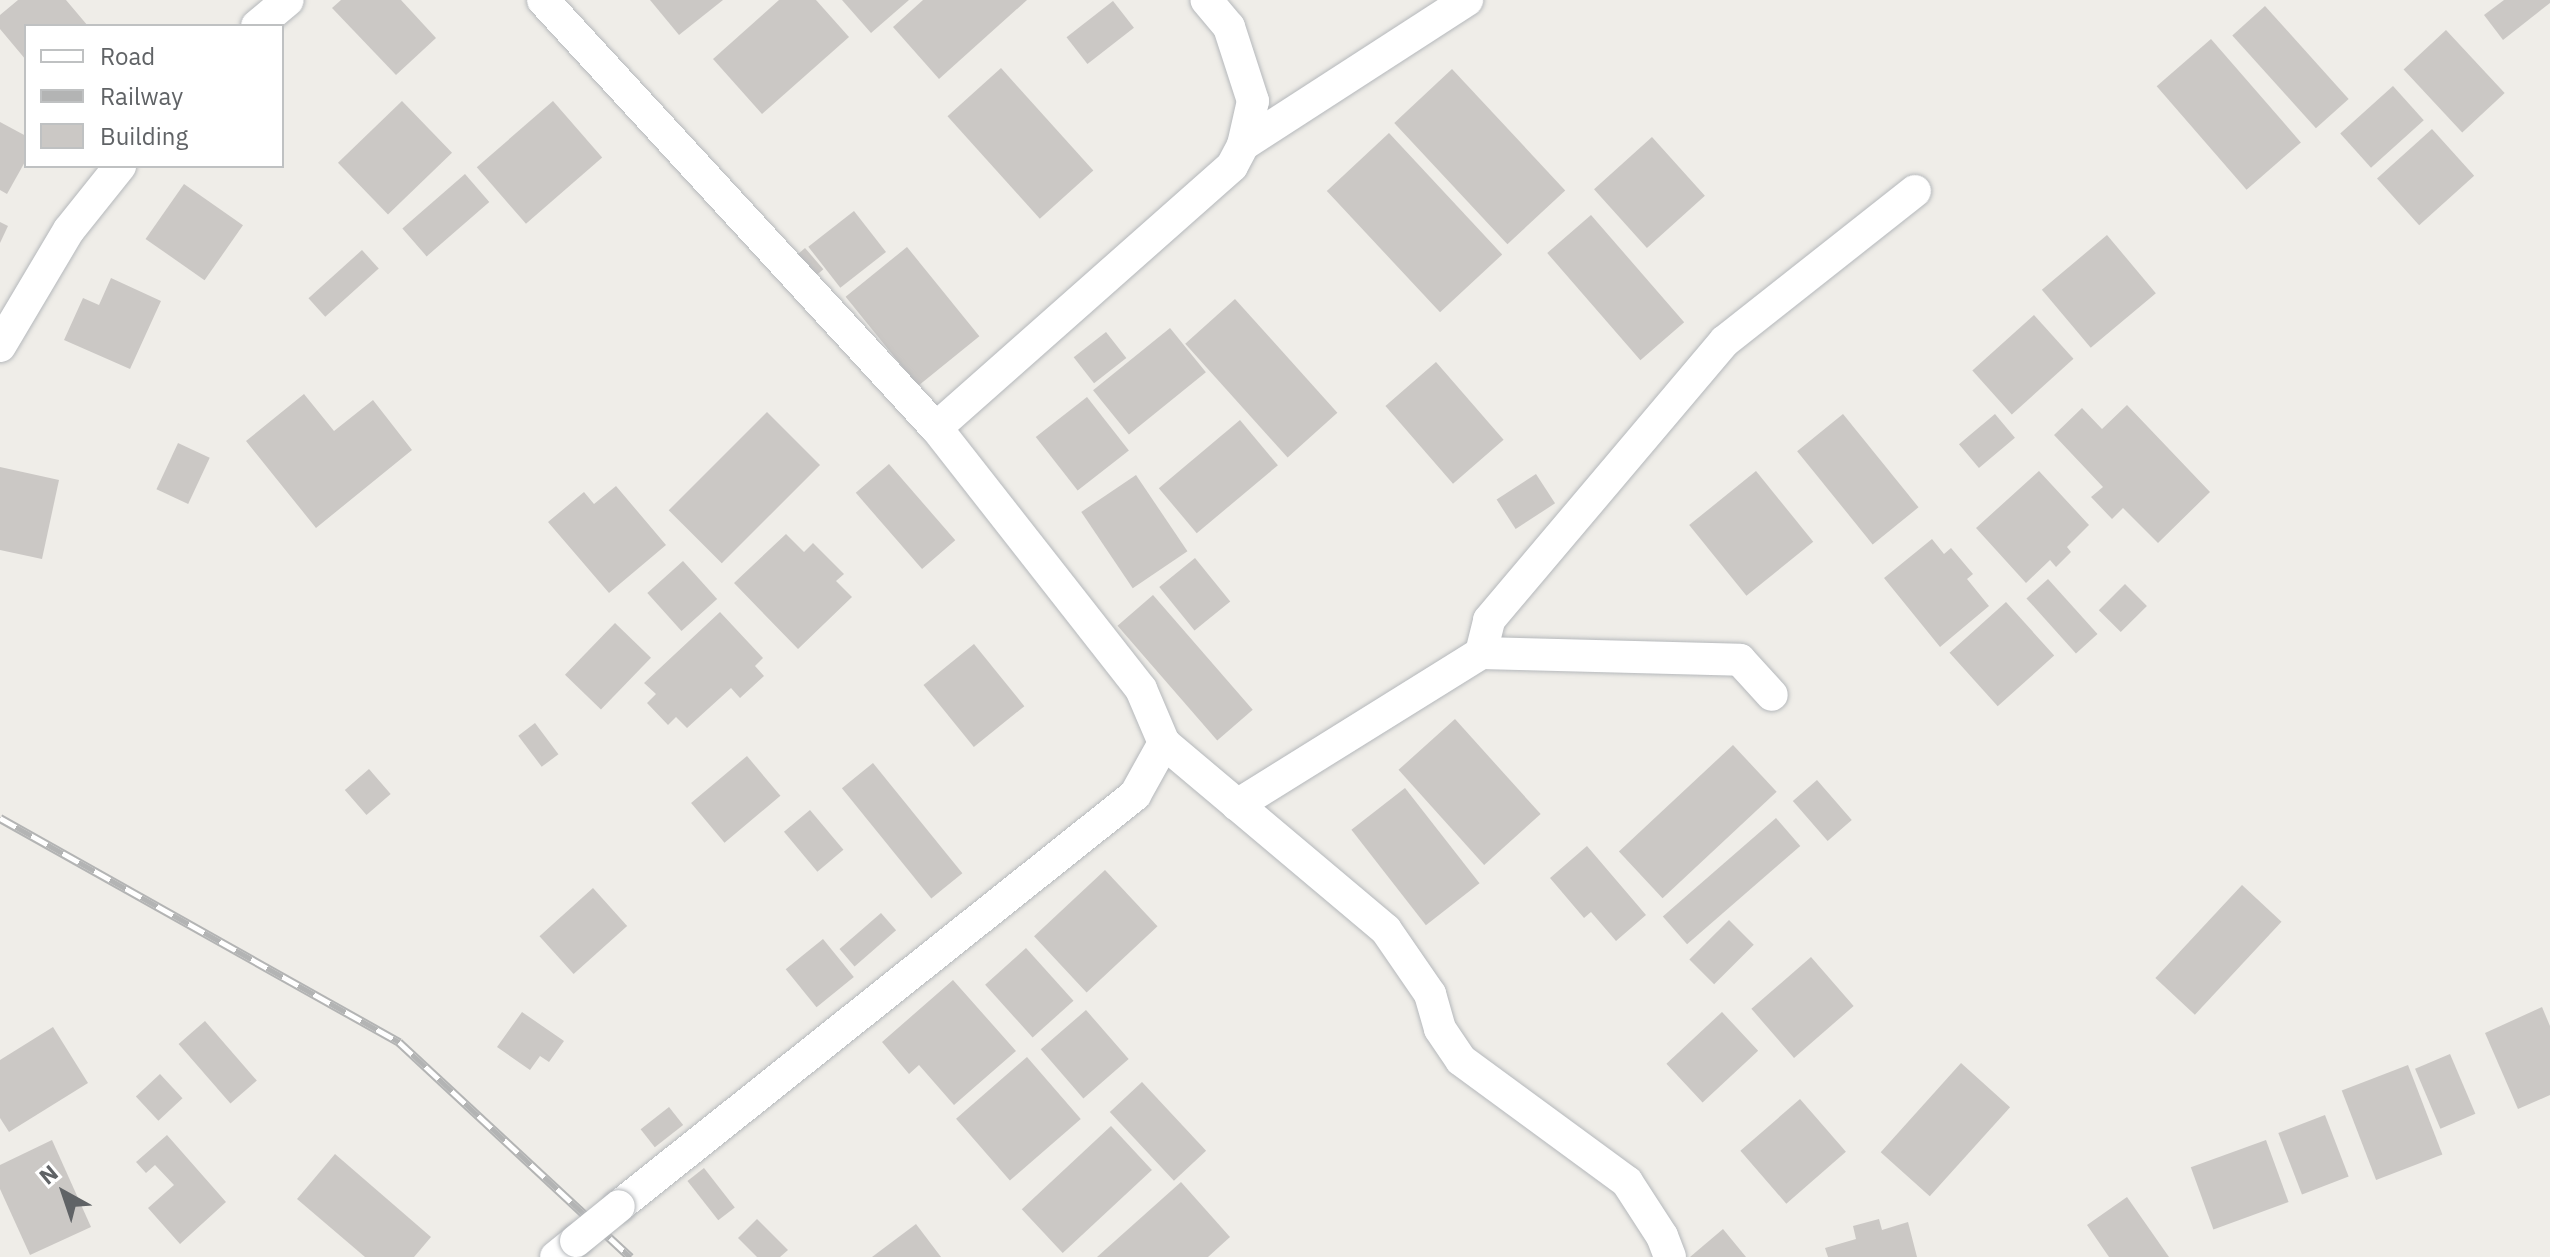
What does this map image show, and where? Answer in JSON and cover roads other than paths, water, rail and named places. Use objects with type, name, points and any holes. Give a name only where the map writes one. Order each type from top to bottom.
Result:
[{"type":"street","points":[[259,24],[288,0]]},
{"type":"street","points":[[543,0],[936,428],[1141,689],[1164,743],[1386,930],[1430,994],[1440,1029],[1461,1060],[1627,1182],[1662,1236],[1670,1257]]},
{"type":"street","points":[[936,428],[1232,166],[1243,145],[1253,101],[1229,27],[1206,0]]},
{"type":"street","points":[[1243,145],[1467,0]]},
{"type":"street","points":[[0,346],[69,230],[118,168]]},
{"type":"street","points":[[1481,653],[1489,620],[1725,341],[1915,191]]},
{"type":"street","points":[[1237,805],[1481,653],[1740,660],[1772,695]]},
{"type":"street","points":[[566,1249],[1135,795],[1164,743]]},
{"type":"railway","points":[[0,818],[399,1042],[630,1257]]}]
